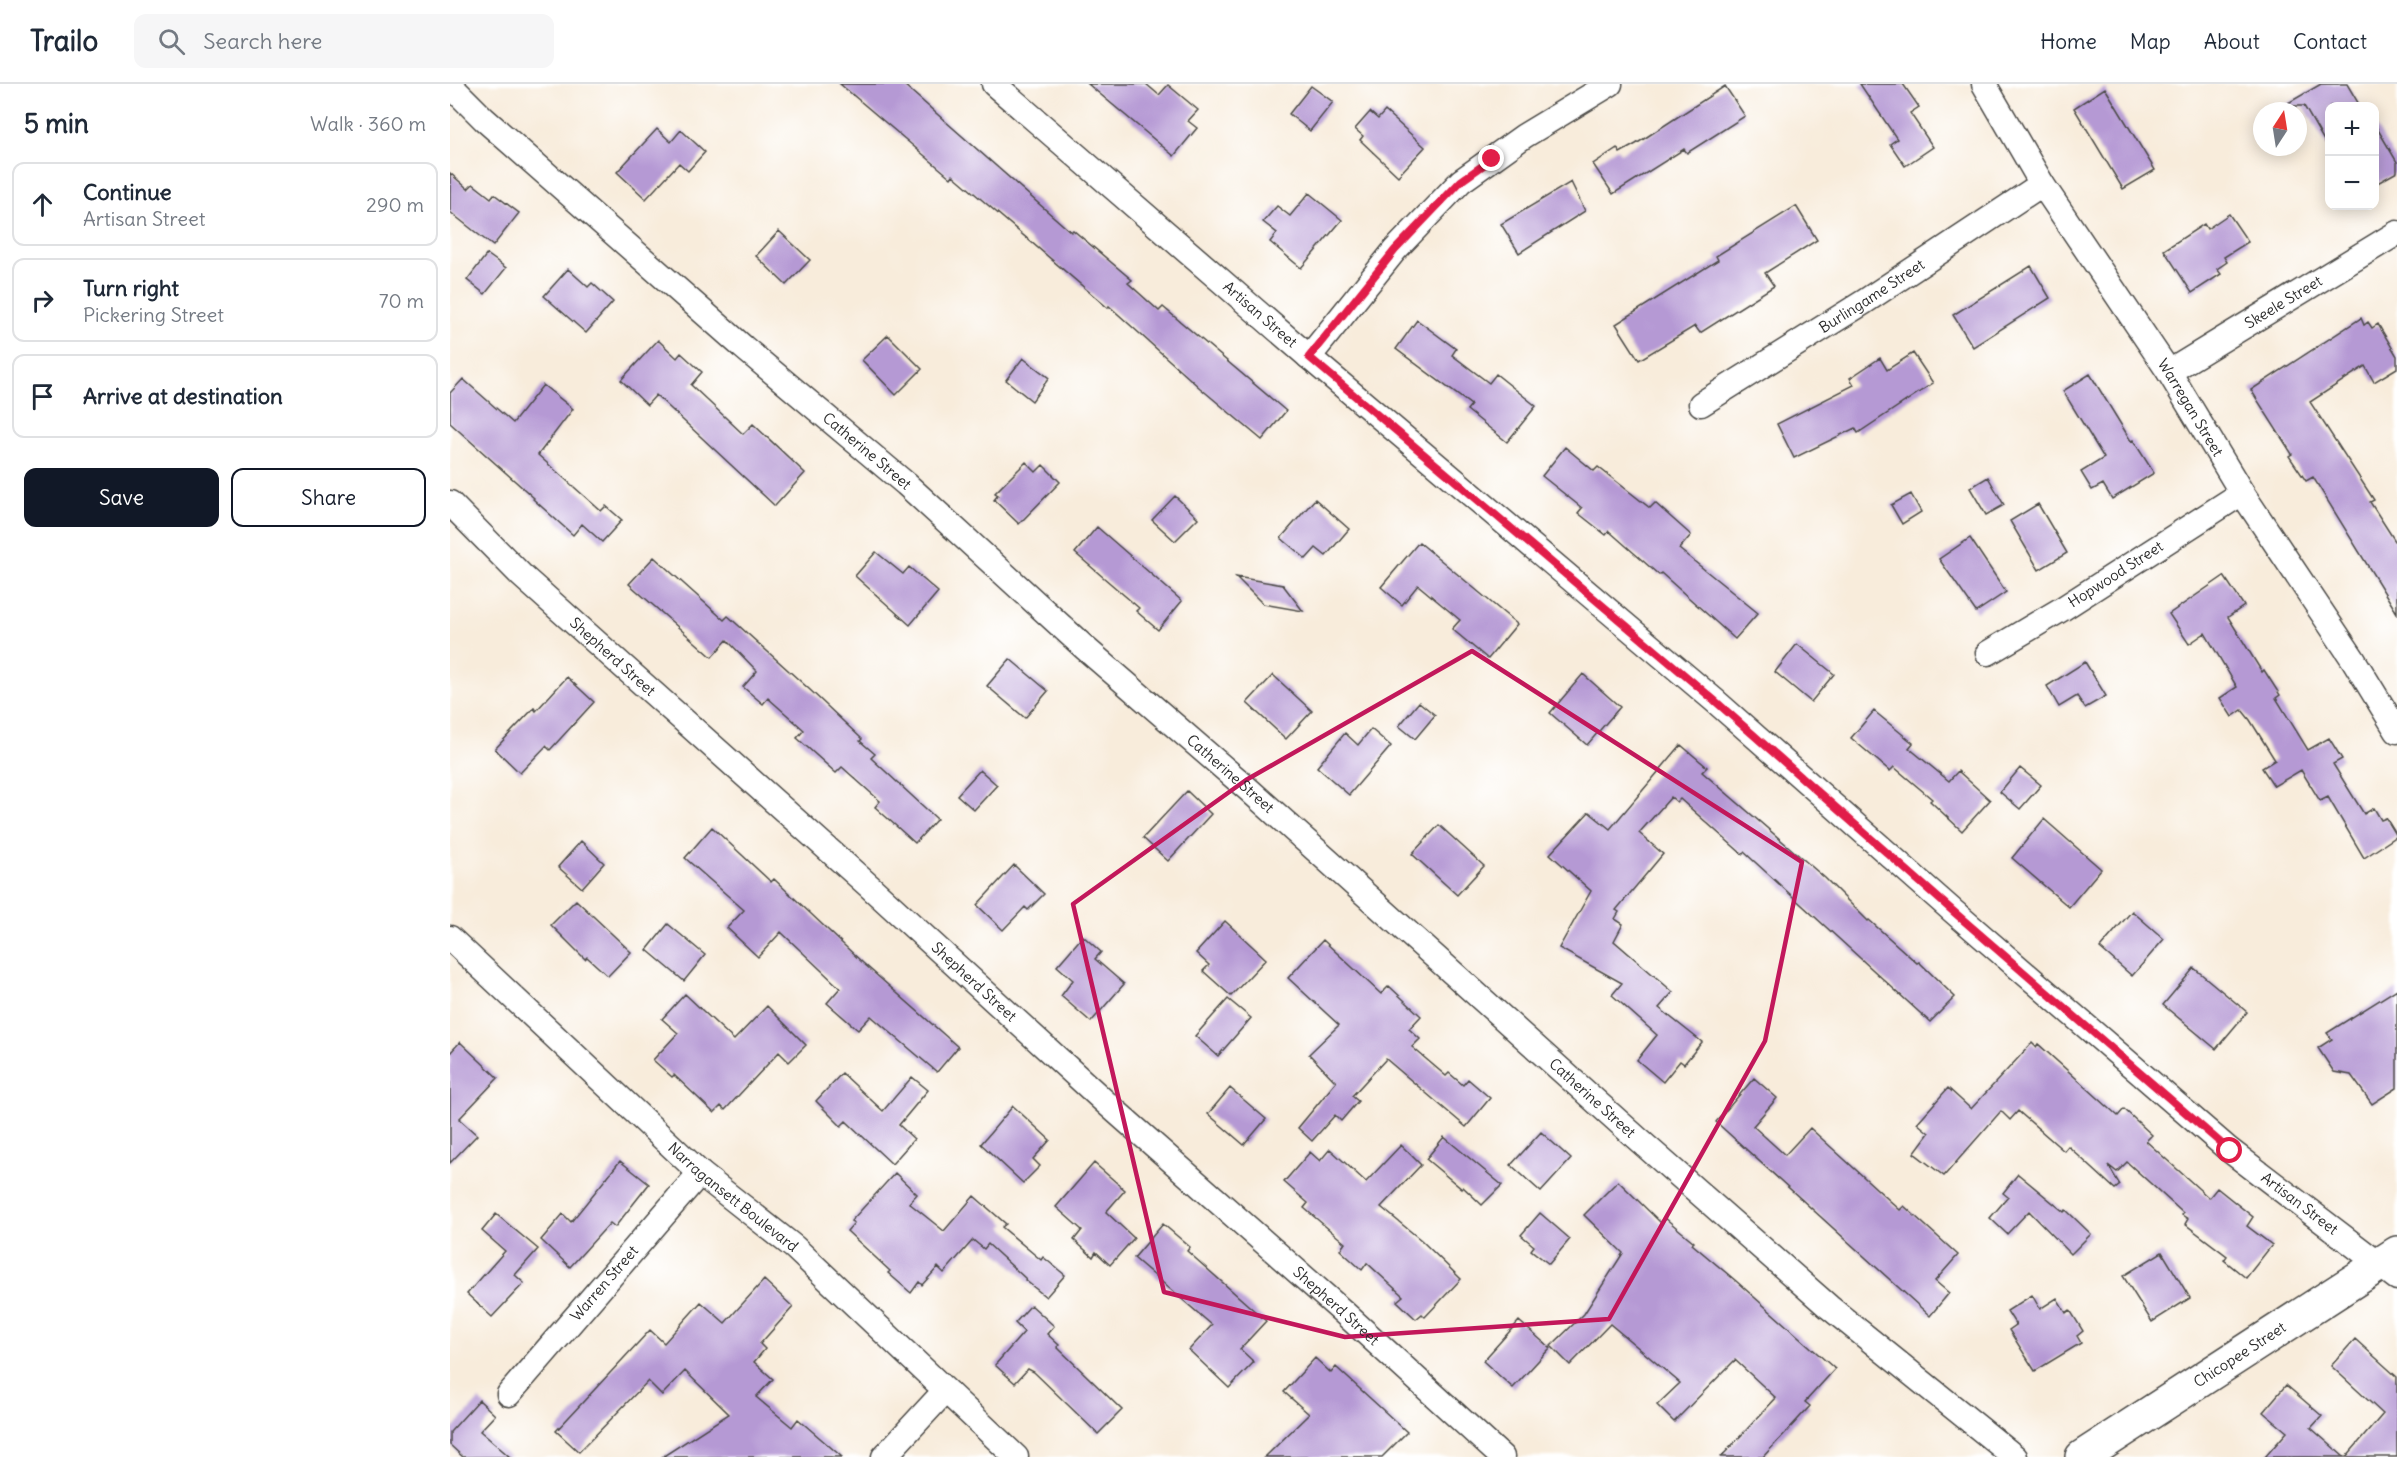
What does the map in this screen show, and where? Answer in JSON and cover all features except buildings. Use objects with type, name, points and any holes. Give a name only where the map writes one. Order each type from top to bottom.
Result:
[{"type":"main road","name":"Chicopee Street","points":[[2082,1457],[2392,1270]]},
{"type":"street","name":"Artisan Street","points":[[994,84],[1309,357],[1714,700],[2230,1151],[2392,1270]]},
{"type":"street","points":[[1309,357],[1395,250],[1461,181],[1524,136],[1610,84]]},
{"type":"street","name":"Warregan Street","points":[[1984,84],[2042,184],[2169,372],[2242,493],[2353,659],[2397,731]]},
{"type":"street","name":"Catherine Street","points":[[450,86],[484,119],[743,347],[906,484],[1085,648],[1257,797],[1820,1300],[2014,1457]]},
{"type":"street","name":"Burlingame Street","points":[[1701,404],[1864,302],[2042,184]]},
{"type":"street","name":"Skeele Street","points":[[2169,372],[2397,233]]},
{"type":"street","name":"Hopwood Street","points":[[1988,653],[2062,609],[2242,493]]},
{"type":"street","name":"Shepherd Street","points":[[450,503],[522,576],[1502,1457]]},
{"type":"street","name":"Narragansett Boulevard","points":[[450,938],[700,1173],[794,1247],[1016,1457]]},
{"type":"street","name":"Warren Street","points":[[508,1395],[700,1173]]},
{"type":"street","points":[[884,1457],[945,1391]]},
{"type":"highlighted area","points":[[1472,651],[1802,862],[1765,1041],[1609,1319],[1345,1337],[1164,1292],[1073,904],[1246,780]]},
{"type":"route","points":[[1492,159],[1461,181],[1395,250],[1309,357],[1714,700],[2230,1151]]}]
